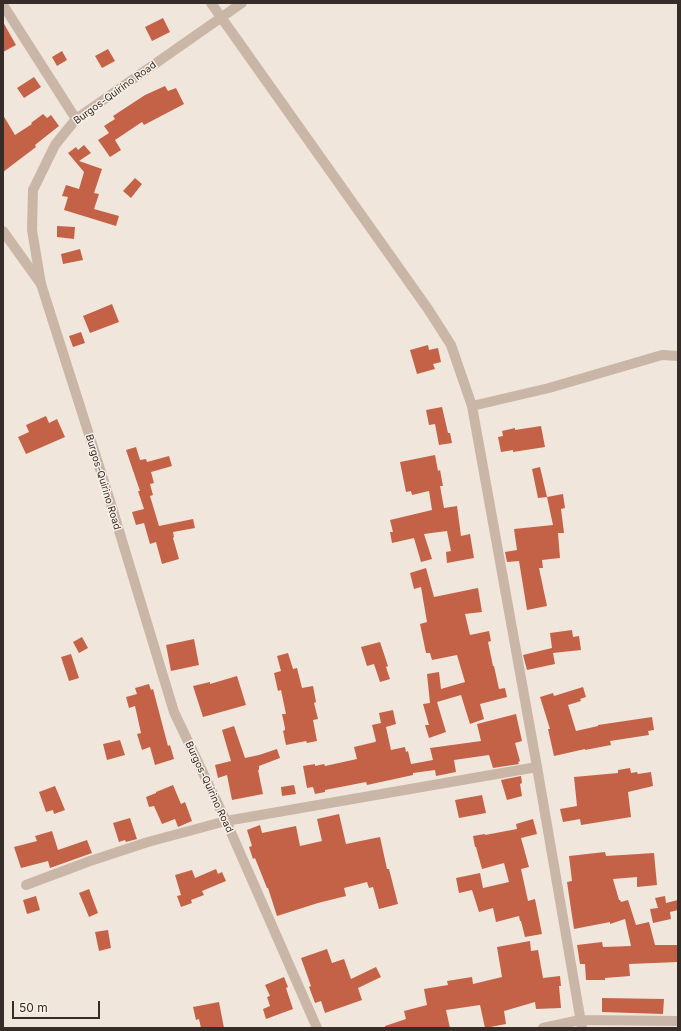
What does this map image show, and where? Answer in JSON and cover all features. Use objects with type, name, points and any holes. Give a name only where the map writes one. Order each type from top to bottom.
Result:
[{"type":"street","points":[[211,3],[428,308],[451,345],[472,406],[537,766],[581,1024]]},
{"type":"street","name":"Burgos-Quirino Road","points":[[242,3],[76,119],[55,145],[33,190],[32,230],[41,284],[107,491],[174,712],[226,821],[317,1028]]},
{"type":"street","points":[[3,5],[76,119]]},
{"type":"street","points":[[3,231],[41,284]]},
{"type":"street","points":[[472,406],[549,388],[662,355],[678,356]]},
{"type":"street","points":[[26,885],[90,861],[226,821],[537,766]]},
{"type":"street","points":[[543,1028],[581,1024],[678,1021]]},
{"type":"building","points":[[163,18],[170,32],[152,41],[145,27]]},
{"type":"building","points":[[3,22],[16,45],[3,52]]},
{"type":"building","points":[[108,49],[115,61],[102,68],[95,56]]},
{"type":"building","points":[[62,51],[67,60],[57,66],[52,57]]},
{"type":"building","points":[[34,77],[41,87],[24,98],[17,88]]},
{"type":"building","points":[[165,86],[168,91],[176,88],[184,104],[144,125],[142,122],[115,140],[121,150],[110,157],[98,140],[109,133],[104,126],[115,119],[113,116],[145,95]]},
{"type":"building","points":[[43,114],[47,118],[51,115],[59,126],[35,145],[36,147],[3,172],[3,115],[15,135],[32,124],[31,123]]},
{"type":"building","points":[[84,145],[91,153],[79,161],[102,169],[94,193],[99,194],[94,209],[119,216],[116,226],[64,210],[68,197],[62,196],[66,185],[79,189],[84,172],[68,153],[76,147],[78,150]]},
{"type":"building","points":[[135,178],[142,184],[131,198],[123,191]]},
{"type":"building","points":[[57,226],[75,227],[74,239],[57,237]]},
{"type":"building","points":[[80,249],[83,260],[63,264],[61,254]]},
{"type":"building","points":[[112,304],[119,322],[90,333],[83,316]]},
{"type":"building","points":[[81,332],[85,343],[73,347],[69,336]]},
{"type":"building","points":[[428,345],[429,350],[438,348],[441,362],[433,364],[435,369],[417,374],[410,350]]},
{"type":"building","points":[[442,407],[452,443],[439,445],[435,424],[429,425],[426,410]]},
{"type":"building","points":[[46,416],[49,423],[57,419],[65,437],[26,454],[18,437],[29,432],[26,425]]},
{"type":"building","points":[[541,426],[545,447],[513,452],[513,450],[501,452],[498,437],[503,436],[502,431],[515,428],[515,430]]},
{"type":"building","points":[[136,447],[140,460],[146,459],[147,462],[169,456],[172,466],[151,472],[154,483],[150,484],[153,495],[150,496],[159,526],[193,519],[195,528],[173,532],[173,538],[179,559],[162,564],[156,542],[150,544],[144,523],[136,525],[132,512],[144,509],[138,491],[140,491],[126,450]]},
{"type":"building","points":[[435,455],[443,486],[440,486],[444,508],[457,506],[461,536],[470,534],[474,558],[447,563],[446,552],[451,551],[447,531],[424,534],[432,559],[421,562],[414,538],[392,543],[390,532],[393,532],[390,520],[432,510],[429,491],[412,495],[411,491],[406,492],[400,462]]},
{"type":"building","points":[[540,467],[547,497],[538,498],[532,469]]},
{"type":"building","points":[[563,494],[565,508],[561,509],[564,533],[558,533],[560,558],[542,560],[543,568],[539,568],[547,606],[527,610],[519,561],[507,562],[505,552],[517,550],[514,529],[553,525],[547,497]]},
{"type":"building","points":[[426,568],[434,597],[478,588],[482,612],[465,614],[470,635],[489,631],[491,641],[488,642],[499,689],[505,688],[507,697],[480,704],[484,719],[470,724],[461,695],[437,702],[446,732],[429,738],[425,725],[429,725],[423,704],[430,703],[427,674],[439,672],[441,689],[465,682],[457,655],[432,660],[430,653],[426,653],[420,624],[427,622],[421,587],[414,589],[410,573]]},
{"type":"building","points":[[572,630],[573,637],[579,636],[581,650],[553,653],[555,664],[527,670],[523,655],[552,648],[550,633]]},
{"type":"building","points":[[82,637],[88,648],[79,653],[73,642]]},
{"type":"building","points":[[194,639],[199,665],[171,671],[166,645]]},
{"type":"building","points":[[380,642],[388,666],[386,667],[390,679],[380,682],[374,664],[367,666],[361,647]]},
{"type":"building","points":[[288,653],[293,669],[297,668],[302,688],[313,686],[316,702],[314,703],[318,719],[313,720],[317,741],[307,743],[306,741],[286,745],[282,714],[286,714],[281,690],[278,691],[274,673],[281,671],[277,656]]},
{"type":"building","points":[[71,654],[79,678],[69,681],[61,657]]},
{"type":"building","points":[[237,676],[246,705],[203,717],[193,686],[210,682],[210,684]]},
{"type":"building","points":[[149,684],[151,690],[153,689],[168,746],[170,745],[174,759],[155,765],[150,747],[142,750],[137,734],[141,733],[135,706],[129,708],[126,697],[137,694],[135,688]]},
{"type":"building","points":[[583,687],[586,697],[580,699],[581,701],[568,705],[576,731],[598,725],[652,717],[654,730],[648,731],[649,735],[610,741],[611,745],[554,756],[548,729],[550,729],[540,697],[553,693],[554,696]]},
{"type":"building","points":[[393,710],[396,724],[386,727],[391,750],[405,747],[406,752],[408,751],[411,764],[433,760],[430,748],[481,741],[477,724],[516,714],[522,741],[515,743],[520,761],[518,762],[519,764],[493,768],[489,755],[454,760],[456,772],[436,776],[435,770],[413,773],[413,775],[367,785],[366,782],[325,790],[325,792],[315,794],[313,787],[307,788],[303,766],[324,764],[325,766],[357,759],[354,747],[375,742],[372,725],[381,723],[379,713]]},
{"type":"building","points":[[234,726],[245,758],[277,749],[280,758],[259,766],[258,770],[263,794],[232,800],[227,775],[218,778],[215,765],[231,761],[222,730]]},
{"type":"building","points":[[120,740],[125,755],[107,760],[103,744]]},
{"type":"building","points":[[630,768],[631,773],[637,772],[638,774],[651,772],[653,786],[628,792],[631,817],[581,825],[580,819],[563,822],[560,809],[577,806],[574,777],[618,773],[618,770]]},
{"type":"building","points":[[521,776],[522,783],[520,784],[522,796],[507,800],[501,780]]},
{"type":"building","points":[[173,785],[181,804],[185,802],[192,821],[178,827],[175,819],[162,824],[154,806],[149,807],[146,797]]},
{"type":"building","points":[[294,785],[296,794],[282,796],[281,787]]},
{"type":"building","points":[[55,786],[65,810],[54,814],[53,810],[46,812],[39,792]]},
{"type":"building","points":[[482,795],[486,813],[459,818],[455,800]]},
{"type":"building","points":[[339,814],[346,844],[380,837],[387,869],[389,869],[398,904],[379,909],[373,887],[369,888],[367,882],[344,888],[346,896],[277,916],[268,888],[255,858],[253,859],[249,847],[252,846],[247,830],[260,825],[262,833],[296,826],[300,846],[322,841],[317,819]]},
{"type":"building","points":[[130,818],[137,839],[119,842],[113,823]]},
{"type":"building","points":[[533,819],[537,834],[521,838],[529,867],[521,869],[528,901],[535,899],[542,934],[525,937],[519,916],[496,922],[493,908],[479,912],[472,890],[459,893],[456,878],[480,873],[483,888],[509,882],[504,863],[482,869],[473,836],[517,829],[516,824]]},
{"type":"building","points":[[52,831],[58,850],[87,840],[92,853],[50,868],[48,861],[21,868],[14,847],[37,841],[35,836]]},
{"type":"building","points":[[605,852],[606,856],[654,853],[657,885],[637,887],[637,877],[613,879],[619,900],[621,902],[628,900],[636,925],[649,922],[655,945],[678,945],[678,962],[629,964],[630,976],[605,978],[605,980],[586,980],[585,964],[580,964],[577,945],[602,942],[603,947],[631,946],[625,919],[610,924],[610,922],[574,929],[567,882],[572,881],[569,856]]},
{"type":"building","points":[[216,869],[218,874],[222,872],[226,881],[202,891],[204,895],[191,900],[192,903],[181,907],[177,896],[181,895],[175,875],[192,870],[195,878]]},
{"type":"building","points":[[89,889],[98,913],[89,917],[79,893]]},
{"type":"building","points":[[36,896],[40,910],[27,914],[23,900]]},
{"type":"building","points":[[665,896],[666,903],[678,900],[678,910],[670,912],[671,919],[653,923],[650,909],[658,908],[655,898]]},
{"type":"building","points":[[108,930],[111,948],[99,951],[95,932]]},
{"type":"building","points":[[530,941],[531,951],[538,950],[543,978],[560,976],[561,986],[559,986],[561,1008],[536,1009],[535,1002],[504,1011],[506,1024],[485,1028],[480,1005],[446,1010],[450,1028],[385,1028],[385,1026],[406,1019],[404,1011],[427,1005],[424,989],[448,985],[447,981],[472,977],[473,984],[502,977],[497,947]]},
{"type":"building","points":[[327,949],[332,963],[344,959],[351,979],[376,967],[381,977],[358,988],[362,1000],[325,1013],[321,1001],[315,1003],[309,987],[311,986],[301,958]]},
{"type":"building","points":[[284,977],[293,1009],[266,1019],[263,1009],[270,1006],[267,997],[270,996],[265,985]]},
{"type":"building","points":[[602,998],[664,999],[663,1014],[602,1012]]},
{"type":"building","points":[[219,1002],[224,1028],[201,1028],[199,1019],[196,1020],[193,1007]]}]
